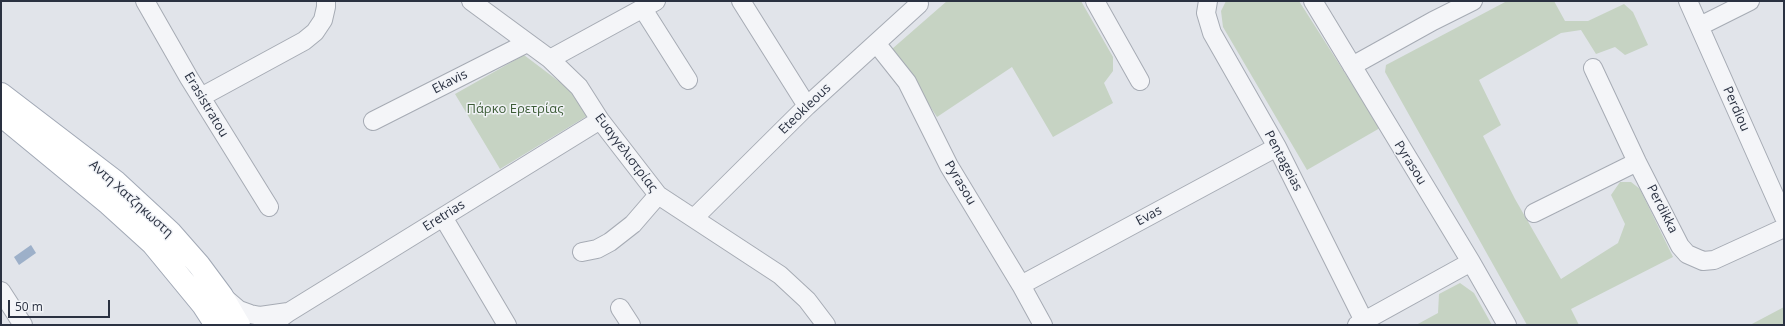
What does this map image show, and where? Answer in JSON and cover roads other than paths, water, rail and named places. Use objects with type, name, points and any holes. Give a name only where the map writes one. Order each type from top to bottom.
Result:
[{"type":"main road","name":"Αντη Χατζηκωστη","points":[[1,94],[116,182],[170,232],[199,265],[222,296],[239,325]]},
{"type":"main road","name":"Αντη Χατζηκωστη","points":[[1,115],[109,204],[152,243],[203,305],[216,325]]},
{"type":"street","name":"Erasistratou","points":[[145,1],[201,97],[269,207]]},
{"type":"street","points":[[201,97],[304,41],[315,32],[323,20],[326,1]]},
{"type":"street","name":"Ευαγγελιστρίας","points":[[471,1],[527,44],[550,59],[579,87],[600,120],[658,195],[780,275],[807,300],[826,325]]},
{"type":"street","points":[[741,1],[807,106]]},
{"type":"street","points":[[1095,1],[1140,81]]},
{"type":"street","name":"Pentageias","points":[[1208,1],[1206,13],[1212,33],[1277,147],[1360,323]]},
{"type":"street","name":"Pyrasou","points":[[1313,1],[1471,262],[1507,325]]},
{"type":"street","points":[[1352,66],[1433,21],[1473,1]]},
{"type":"street","name":"Perdiou","points":[[1688,1],[1784,217]]},
{"type":"street","points":[[1700,26],[1750,1]]},
{"type":"street","name":"Eteokleous","points":[[694,218],[807,106],[919,4]]},
{"type":"street","points":[[550,59],[650,5],[688,80]]},
{"type":"street","name":"Pyrasou","points":[[876,43],[907,82],[949,166],[1022,285],[1043,325]]},
{"type":"street","name":"Ekavis","points":[[373,121],[527,44]]},
{"type":"street","name":"Perdikka","points":[[1593,68],[1637,162],[1680,246],[1691,257],[1703,261],[1714,260],[1784,228]]},
{"type":"street","name":"Eretrias","points":[[271,325],[289,312],[600,120]]},
{"type":"street","name":"Evas","points":[[1022,285],[1277,147]]},
{"type":"street","points":[[1534,213],[1637,162]]},
{"type":"street","points":[[582,252],[597,248],[610,242],[633,224],[658,195]]},
{"type":"street","points":[[443,217],[507,325]]},
{"type":"street","points":[[1360,323],[1471,262]]},
{"type":"street","points":[[1,291],[23,325]]},
{"type":"street","name":"Eretrias","points":[[222,296],[240,310],[250,314],[260,316],[289,312]]},
{"type":"street","points":[[620,308],[631,325]]},
{"type":"water","points":[[31,245],[36,253],[19,265],[14,257]]},
{"type":"park label","name":"Πάρκο Ερετρίας","points":[[515,109]]}]
